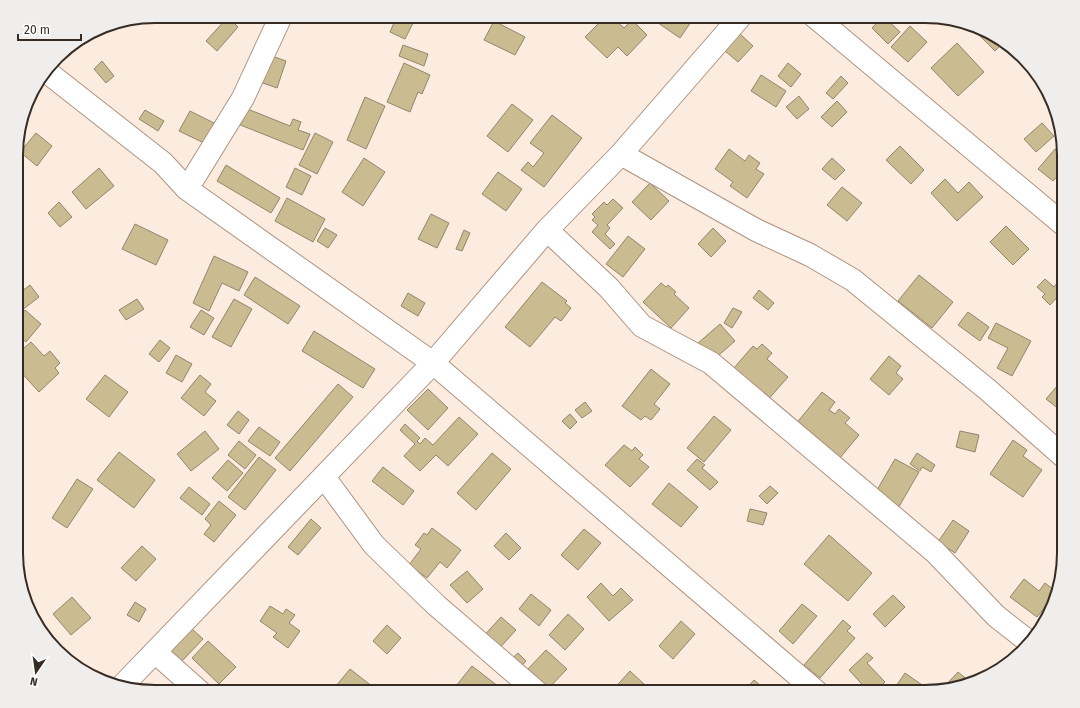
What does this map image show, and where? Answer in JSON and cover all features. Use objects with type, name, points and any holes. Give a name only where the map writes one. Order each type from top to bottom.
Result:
[{"type":"street","points":[[187,189],[243,98],[278,23]]},
{"type":"street","points":[[127,681],[433,363],[547,230],[621,154],[735,23]]},
{"type":"street","points":[[822,23],[1057,219]]},
{"type":"street","points":[[50,75],[163,163],[187,189],[433,363],[809,685]]},
{"type":"street","points":[[621,154],[756,230],[810,255],[853,280],[988,390],[1057,451]]},
{"type":"street","points":[[547,230],[609,288],[642,326],[711,363],[935,552],[996,616],[1025,639]]},
{"type":"street","points":[[324,477],[374,545],[436,605],[529,685]]},
{"type":"street","points":[[155,652],[192,685]]},
{"type":"building","points":[[222,23],[234,23],[238,27],[217,51],[206,41]]},
{"type":"building","points":[[394,23],[413,23],[405,39],[390,32]]},
{"type":"building","points":[[493,23],[498,23],[525,37],[515,55],[484,40]]},
{"type":"building","points":[[599,23],[619,23],[624,28],[629,23],[635,23],[647,35],[627,56],[618,47],[607,58],[585,37]]},
{"type":"building","points":[[658,23],[690,23],[680,38]]},
{"type":"building","points":[[877,23],[890,23],[900,32],[888,44],[872,28]]},
{"type":"building","points":[[910,26],[927,42],[908,62],[891,47]]},
{"type":"building","points":[[739,33],[753,46],[738,62],[724,50]]},
{"type":"building","points":[[979,35],[1000,46],[995,51]]},
{"type":"building","points":[[957,43],[984,72],[958,96],[931,68]]},
{"type":"building","points":[[403,45],[428,54],[424,66],[399,56]]},
{"type":"building","points":[[269,55],[286,61],[277,88],[260,82]]},
{"type":"building","points":[[102,61],[114,76],[106,83],[94,69]]},
{"type":"building","points":[[404,63],[430,75],[422,94],[418,92],[410,112],[387,102]]},
{"type":"building","points":[[788,63],[801,74],[791,87],[778,76]]},
{"type":"building","points":[[761,75],[786,91],[776,107],[751,91]]},
{"type":"building","points":[[841,76],[848,83],[833,99],[826,93]]},
{"type":"building","points":[[799,96],[809,109],[797,119],[786,107]]},
{"type":"building","points":[[365,97],[385,106],[366,149],[347,140]]},
{"type":"building","points":[[837,101],[847,112],[832,127],[821,117]]},
{"type":"building","points":[[512,104],[533,120],[508,152],[487,136]]},
{"type":"building","points":[[245,108],[290,126],[293,119],[301,122],[298,130],[310,134],[303,150],[238,124]]},
{"type":"building","points":[[145,110],[164,121],[158,131],[139,119]]},
{"type":"building","points":[[190,111],[214,123],[204,143],[179,131]]},
{"type":"building","points":[[552,115],[582,138],[544,187],[521,170],[528,162],[533,167],[544,153],[530,143]]},
{"type":"building","points":[[1042,123],[1054,136],[1036,152],[1024,139]]},
{"type":"building","points":[[36,133],[52,146],[37,166],[23,154],[23,148]]},
{"type":"building","points":[[315,133],[333,142],[317,174],[299,165]]},
{"type":"building","points":[[900,146],[924,170],[911,184],[886,160]]},
{"type":"building","points":[[729,149],[745,161],[749,155],[760,163],[756,169],[764,174],[747,198],[730,186],[733,182],[715,169]]},
{"type":"building","points":[[1055,149],[1057,151],[1057,177],[1053,181],[1038,169]]},
{"type":"building","points":[[364,158],[385,172],[363,206],[342,192]]},
{"type":"building","points":[[832,158],[845,170],[835,180],[822,169]]},
{"type":"building","points":[[226,165],[280,198],[271,213],[217,181]]},
{"type":"building","points":[[99,168],[114,186],[86,209],[72,192]]},
{"type":"building","points":[[295,168],[311,176],[302,195],[286,187]]},
{"type":"building","points":[[498,172],[522,189],[506,211],[482,194]]},
{"type":"building","points":[[945,179],[958,193],[969,182],[983,197],[957,221],[931,193]]},
{"type":"building","points":[[650,183],[669,201],[651,220],[632,202]]},
{"type":"building","points":[[842,187],[862,203],[847,221],[827,205]]},
{"type":"building","points":[[287,198],[325,219],[313,242],[275,221]]},
{"type":"building","points":[[613,199],[623,208],[607,225],[610,228],[605,234],[615,244],[610,249],[592,232],[598,225],[592,220],[595,217],[592,214],[604,202],[607,205]]},
{"type":"building","points":[[59,202],[72,217],[60,227],[48,213]]},
{"type":"building","points":[[431,214],[449,223],[437,248],[418,239]]},
{"type":"building","points":[[135,224],[168,240],[156,265],[122,249]]},
{"type":"building","points":[[1006,226],[1029,249],[1013,265],[990,242]]},
{"type":"building","points":[[325,228],[337,235],[328,248],[317,241]]},
{"type":"building","points":[[713,228],[726,241],[711,257],[698,244]]},
{"type":"building","points":[[464,230],[470,233],[462,251],[456,249]]},
{"type":"building","points":[[628,236],[645,249],[623,277],[606,264]]},
{"type":"building","points":[[214,256],[248,272],[239,291],[222,283],[209,311],[193,303]]},
{"type":"building","points":[[919,275],[953,302],[932,328],[898,301]]},
{"type":"building","points":[[255,277],[300,306],[288,324],[244,295]]},
{"type":"building","points":[[1045,279],[1054,287],[1057,283],[1057,298],[1050,305],[1042,297],[1045,294],[1037,287]]},
{"type":"building","points":[[542,282],[567,301],[565,303],[571,308],[561,321],[555,317],[530,347],[505,327]]},
{"type":"building","points":[[661,283],[666,287],[668,285],[676,292],[674,294],[689,308],[671,328],[643,302]]},
{"type":"building","points":[[30,285],[39,297],[23,309],[23,290]]},
{"type":"building","points":[[759,290],[774,303],[768,310],[753,298]]},
{"type":"building","points":[[408,293],[425,303],[418,316],[401,306]]},
{"type":"building","points":[[137,299],[144,309],[126,320],[119,310]]},
{"type":"building","points":[[234,299],[252,309],[231,347],[212,337]]},
{"type":"building","points":[[733,308],[742,312],[732,328],[724,323]]},
{"type":"building","points":[[25,310],[41,324],[26,342],[23,339],[23,312]]},
{"type":"building","points":[[201,310],[214,318],[204,335],[190,327]]},
{"type":"building","points":[[968,312],[989,327],[980,341],[958,325]]},
{"type":"building","points":[[996,323],[1031,341],[1012,376],[997,368],[1008,348],[988,338]]},
{"type":"building","points":[[720,324],[735,341],[712,361],[697,344]]},
{"type":"building","points":[[314,331],[375,369],[363,388],[302,351]]},
{"type":"building","points":[[160,340],[170,348],[159,362],[149,354]]},
{"type":"building","points":[[31,342],[44,356],[50,351],[60,363],[55,368],[59,373],[39,392],[23,375],[23,349]]},
{"type":"building","points":[[762,344],[772,353],[767,359],[788,377],[766,402],[727,376],[753,346],[757,349]]},
{"type":"building","points":[[176,355],[192,364],[182,382],[166,373]]},
{"type":"building","points":[[889,356],[901,366],[896,373],[903,379],[889,395],[870,379]]},
{"type":"building","points":[[651,369],[670,384],[654,404],[660,409],[651,420],[645,416],[641,420],[622,406]]},
{"type":"building","points":[[105,375],[128,392],[109,417],[86,399]]},
{"type":"building","points":[[200,375],[211,384],[205,392],[216,401],[204,416],[181,398]]},
{"type":"building","points":[[338,384],[353,397],[290,471],[275,458]]},
{"type":"building","points":[[1057,386],[1057,408],[1046,399]]},
{"type":"building","points":[[428,389],[448,408],[428,430],[407,410]]},
{"type":"building","points":[[822,392],[835,402],[829,410],[835,414],[839,409],[850,418],[845,423],[859,435],[834,465],[795,425]]},
{"type":"building","points":[[585,402],[592,411],[582,418],[575,410]]},
{"type":"building","points":[[238,411],[249,420],[239,434],[227,425]]},
{"type":"building","points":[[570,414],[577,422],[570,429],[562,421]]},
{"type":"building","points":[[714,416],[731,430],[704,462],[687,448]]},
{"type":"building","points":[[459,417],[478,434],[448,466],[436,455],[420,471],[404,456],[415,444],[400,430],[405,424],[420,438],[417,441],[420,444],[425,438],[433,445]]},
{"type":"building","points":[[259,427],[280,442],[270,456],[248,441]]},
{"type":"building","points":[[205,431],[219,449],[191,471],[177,454]]},
{"type":"building","points":[[960,431],[979,435],[975,452],[956,447]]},
{"type":"building","points":[[1013,440],[1027,450],[1023,456],[1042,470],[1023,497],[990,474]]},
{"type":"building","points":[[239,441],[256,455],[245,469],[228,455]]},
{"type":"building","points":[[624,445],[632,451],[635,447],[643,455],[639,459],[649,467],[630,487],[605,465]]},
{"type":"building","points":[[119,452],[155,480],[134,508],[97,480]]},
{"type":"building","points":[[492,453],[511,469],[476,510],[457,493]]},
{"type":"building","points":[[917,453],[935,465],[931,472],[922,467],[920,471],[910,464]]},
{"type":"building","points":[[259,457],[276,470],[245,510],[228,497]]},
{"type":"building","points":[[697,459],[705,465],[702,468],[718,482],[710,490],[687,470]]},
{"type":"building","points":[[895,459],[919,472],[897,510],[873,497]]},
{"type":"building","points":[[228,460],[243,473],[227,491],[212,478]]},
{"type":"building","points":[[383,467],[414,491],[403,505],[372,481]]},
{"type":"building","points":[[77,479],[93,489],[67,528],[52,518]]},
{"type":"building","points":[[669,483],[698,507],[681,527],[652,504]]},
{"type":"building","points":[[770,486],[778,493],[767,504],[759,496]]},
{"type":"building","points":[[189,487],[210,504],[202,515],[180,498]]},
{"type":"building","points":[[219,501],[236,515],[214,542],[204,534],[211,525],[205,519]]},
{"type":"building","points":[[750,509],[767,513],[763,525],[747,521]]},
{"type":"building","points":[[311,519],[321,528],[298,555],[288,547]]},
{"type":"building","points":[[953,520],[969,531],[955,553],[938,542]]},
{"type":"building","points":[[432,528],[461,550],[447,568],[440,562],[427,578],[409,565],[421,549],[415,545],[424,533],[427,535]]},
{"type":"building","points":[[584,529],[601,543],[578,570],[561,555]]},
{"type":"building","points":[[506,533],[521,548],[509,560],[494,546]]},
{"type":"building","points":[[829,535],[872,573],[848,601],[804,564]]},
{"type":"building","points":[[142,546],[156,559],[136,581],[121,568]]},
{"type":"building","points":[[467,571],[483,589],[467,603],[450,585]]},
{"type":"building","points":[[1024,579],[1039,591],[1045,583],[1052,588],[1044,608],[1037,617],[1010,597]]},
{"type":"building","points":[[601,583],[613,596],[621,588],[633,600],[609,621],[587,597]]},
{"type":"building","points":[[531,594],[551,610],[539,626],[519,609]]},
{"type":"building","points":[[893,595],[905,607],[885,627],[873,614]]},
{"type":"building","points":[[72,597],[91,618],[71,635],[53,614]]},
{"type":"building","points":[[135,602],[146,609],[139,622],[127,615]]},
{"type":"building","points":[[802,604],[817,616],[793,644],[779,631]]},
{"type":"building","points":[[270,606],[283,614],[286,609],[295,615],[289,623],[300,631],[288,648],[273,637],[277,633],[260,621]]},
{"type":"building","points":[[568,614],[584,629],[565,650],[549,635]]},
{"type":"building","points":[[501,617],[516,630],[496,652],[481,639]]},
{"type":"building","points":[[843,620],[851,627],[847,631],[855,638],[820,678],[804,665]]},
{"type":"building","points":[[681,621],[695,634],[673,659],[659,646]]},
{"type":"building","points":[[387,625],[401,638],[387,654],[373,641]]},
{"type":"building","points":[[191,628],[203,639],[182,661],[170,650]]},
{"type":"building","points":[[208,641],[236,667],[219,684],[192,658]]},
{"type":"building","points":[[546,650],[567,669],[552,685],[544,685],[527,670]]},
{"type":"building","points":[[518,653],[526,661],[518,670],[509,661]]},
{"type":"building","points":[[867,653],[873,658],[867,663],[885,682],[882,685],[863,685],[849,670]]},
{"type":"building","points":[[472,666],[497,685],[457,685]]},
{"type":"building","points":[[350,669],[370,685],[337,685]]},
{"type":"building","points":[[630,671],[645,685],[617,685]]},
{"type":"building","points":[[958,672],[965,678],[959,680],[948,682]]},
{"type":"building","points":[[905,673],[922,685],[897,685]]},
{"type":"building","points":[[754,680],[760,685],[749,685]]}]
